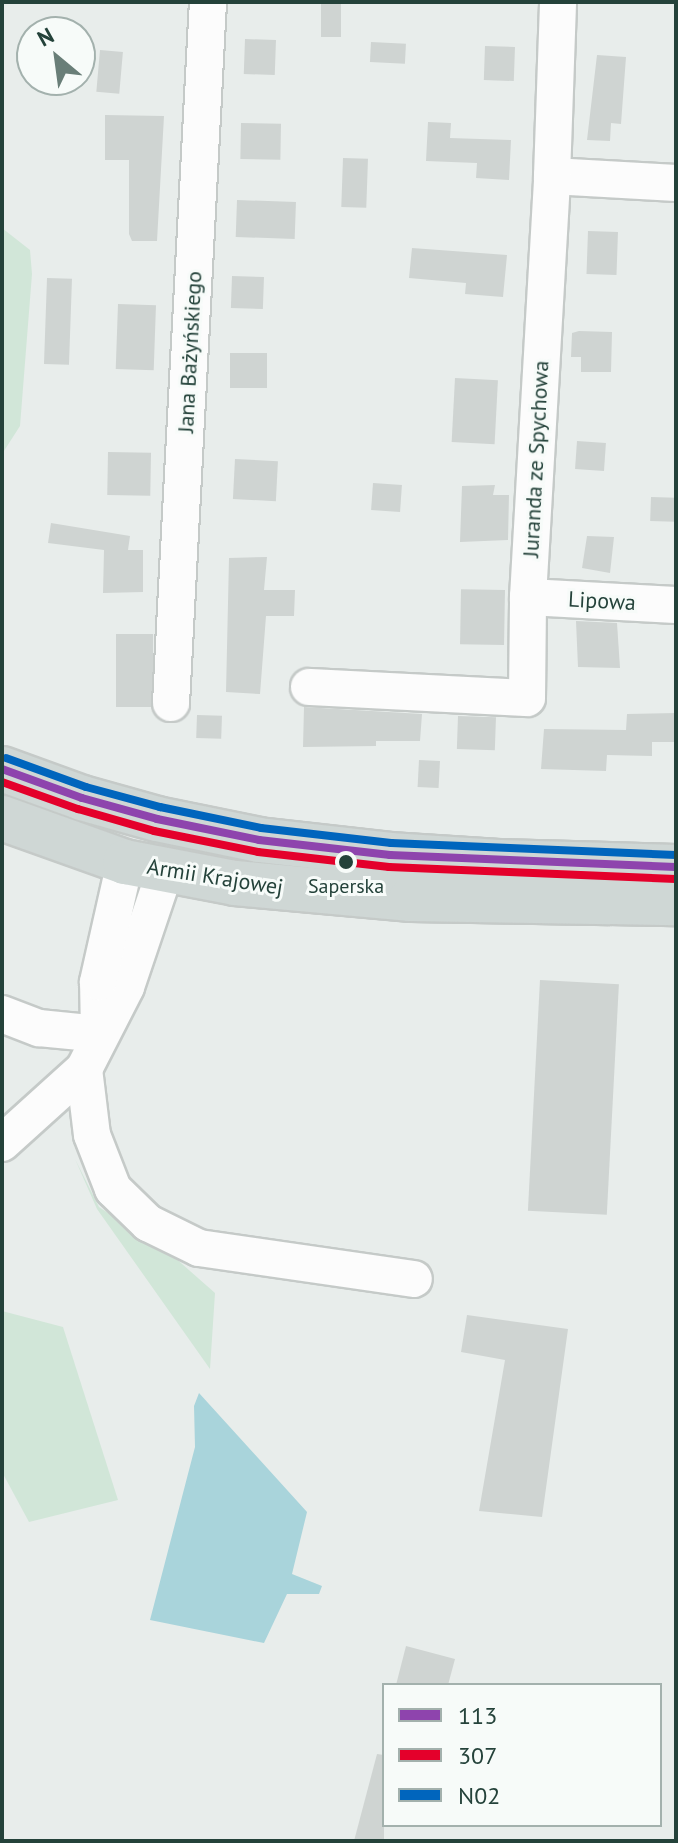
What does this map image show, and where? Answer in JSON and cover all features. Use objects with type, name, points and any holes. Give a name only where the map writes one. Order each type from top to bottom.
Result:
[{"type":"main road","name":"Armii Krajowej","points":[[2,769],[82,798],[157,819],[259,840],[390,855],[676,867]]},
{"type":"main road","name":"Armii Krajowej","points":[[2,818],[145,866],[235,883],[411,899],[676,903]]},
{"type":"main road","points":[[145,866],[157,819]]},
{"type":"street","name":"Jana Bażyńskiego","points":[[171,703],[208,2]]},
{"type":"street","name":"Juranda ze Spychowa","points":[[309,687],[527,698],[528,597],[552,176],[558,2]]},
{"type":"street","points":[[552,176],[676,183]]},
{"type":"street","name":"Lipowa","points":[[528,597],[676,605]]},
{"type":"street","points":[[2,1143],[84,1069],[99,1034],[98,982],[145,866]]},
{"type":"street","points":[[2,1014],[39,1028],[99,1034]]},
{"type":"street","points":[[84,1069],[92,1135],[106,1176],[123,1201],[163,1233],[218,1252],[414,1279]]},
{"type":"green space","points":[[2,228],[30,250],[32,274],[20,426],[2,454]]},
{"type":"green space","points":[[75,1159],[99,1207],[173,1256],[215,1293],[210,1369],[97,1209]]},
{"type":"green space","points":[[2,1311],[63,1327],[118,1500],[29,1522],[2,1472]]},
{"type":"water","points":[[199,1393],[307,1512],[292,1574],[322,1586],[319,1594],[287,1594],[264,1643],[150,1620],[195,1447],[194,1406]]},
{"type":"building","points":[[321,2],[341,2],[341,37],[321,37]]},
{"type":"building","points":[[245,39],[276,40],[275,75],[244,74]]},
{"type":"building","points":[[371,42],[406,44],[405,64],[370,62]]},
{"type":"building","points":[[485,46],[515,47],[514,81],[484,80]]},
{"type":"building","points":[[100,50],[123,52],[119,94],[96,92]]},
{"type":"building","points":[[597,55],[626,57],[621,124],[611,123],[610,141],[587,140]]},
{"type":"building","points":[[105,115],[164,116],[157,241],[132,241],[129,234],[129,160],[105,160]]},
{"type":"building","points":[[428,122],[451,123],[450,138],[511,140],[509,180],[476,178],[477,163],[426,161]]},
{"type":"building","points":[[241,123],[281,124],[280,160],[240,159]]},
{"type":"building","points":[[343,158],[368,159],[366,208],[341,207]]},
{"type":"building","points":[[237,200],[296,202],[295,239],[236,237]]},
{"type":"building","points":[[588,231],[618,232],[616,275],[586,274]]},
{"type":"building","points":[[412,248],[507,255],[503,297],[465,294],[466,283],[409,278]]},
{"type":"building","points":[[232,276],[264,277],[263,309],[231,308]]},
{"type":"building","points":[[47,278],[72,279],[69,365],[44,364]]},
{"type":"building","points":[[118,304],[156,305],[154,370],[116,369]]},
{"type":"building","points":[[612,332],[611,372],[581,372],[581,357],[571,357],[572,333]]},
{"type":"building","points":[[230,353],[267,353],[267,388],[230,388]]},
{"type":"building","points":[[455,378],[498,380],[495,444],[452,442]]},
{"type":"building","points":[[577,441],[606,443],[604,471],[575,469]]},
{"type":"building","points":[[108,452],[151,453],[150,496],[107,495]]},
{"type":"building","points":[[235,459],[278,461],[276,501],[233,499]]},
{"type":"building","points":[[373,483],[402,485],[400,512],[371,510]]},
{"type":"building","points":[[495,485],[493,495],[509,495],[508,540],[460,542],[462,486]]},
{"type":"building","points":[[651,497],[676,498],[675,522],[650,521]]},
{"type":"building","points":[[51,523],[130,536],[128,550],[143,550],[143,592],[103,593],[104,550],[48,543]]},
{"type":"building","points":[[587,536],[614,537],[610,573],[582,568]]},
{"type":"building","points":[[267,557],[264,590],[295,590],[294,616],[266,616],[260,694],[226,692],[229,558]]},
{"type":"building","points":[[461,589],[505,590],[504,645],[460,644]]},
{"type":"building","points":[[576,621],[617,623],[620,668],[578,667]]},
{"type":"building","points":[[116,634],[153,634],[153,707],[116,707]]},
{"type":"building","points":[[304,707],[422,714],[420,741],[376,741],[376,746],[303,747]]},
{"type":"building","points":[[676,713],[676,742],[652,742],[652,756],[607,755],[606,771],[541,769],[544,729],[626,730],[627,714]]},
{"type":"building","points":[[197,715],[222,716],[221,739],[196,738]]},
{"type":"building","points":[[458,716],[496,717],[495,750],[457,749]]},
{"type":"building","points":[[419,760],[440,761],[439,788],[418,787]]},
{"type":"building","points":[[540,980],[619,984],[607,1215],[528,1211]]},
{"type":"building","points":[[467,1315],[568,1329],[542,1517],[479,1511],[505,1360],[461,1352]]},
{"type":"building","points":[[406,1646],[455,1659],[449,1683],[397,1683]]},
{"type":"building","points":[[377,1754],[382,1755],[384,1841],[354,1841]]},
{"type":"transit line","name":"N02","points":[[6,758],[86,787],[160,807],[261,828],[391,843],[676,855]]},
{"type":"transit line","name":"113","points":[[2,769],[82,798],[157,819],[259,840],[390,855],[676,867]]},
{"type":"transit line","name":"307","points":[[2,782],[154,831],[258,852],[389,867],[676,879]]},
{"type":"place","name":"Saperska","points":[[346,862]]}]
